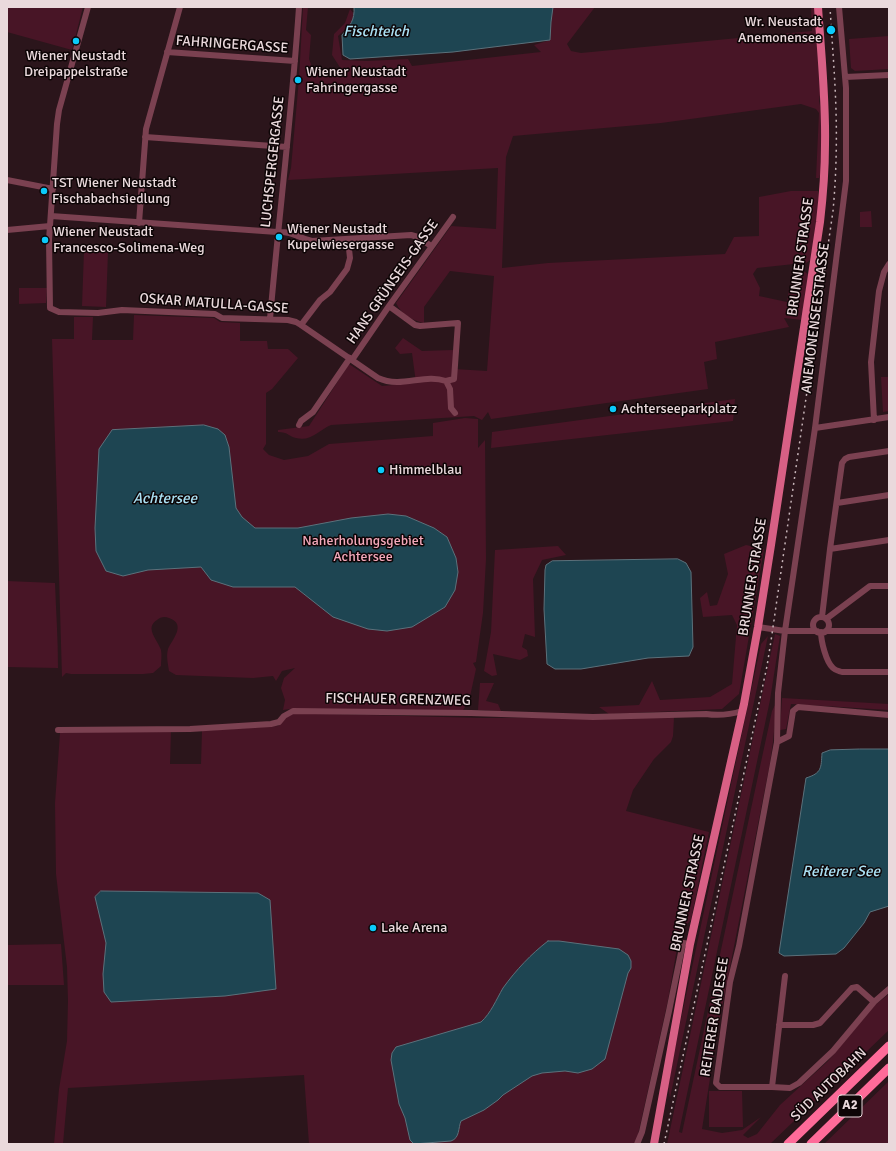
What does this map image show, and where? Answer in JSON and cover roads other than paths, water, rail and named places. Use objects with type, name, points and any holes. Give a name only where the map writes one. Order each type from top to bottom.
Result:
[{"type":"highway","name":"SÜD AUTOBAHN","points":[[788,1144],[889,1046]]},
{"type":"highway","name":"A2","points":[[811,1144],[889,1068]]},
{"type":"main road","name":"BRUNNER STRASSE","points":[[654,1144],[690,944],[742,711],[758,627],[822,208],[825,144],[818,7]]},
{"type":"street","points":[[7,230],[50,226],[59,110],[88,7]]},
{"type":"street","points":[[139,223],[144,137],[180,7]]},
{"type":"street","name":"LUCHSPERGERGASSE","points":[[270,319],[299,7]]},
{"type":"street","name":"ANEMONENSEESTRASSE","points":[[785,631],[815,428],[846,181],[845,77],[839,7]]},
{"type":"street","name":"FAHRINGERGASSE","points":[[167,52],[295,61]]},
{"type":"street","points":[[845,77],[889,75]]},
{"type":"street","points":[[144,137],[287,147]]},
{"type":"street","points":[[7,180],[53,189]]},
{"type":"street","points":[[51,216],[285,232],[293,233],[304,240],[312,241],[348,240],[410,235],[418,237],[431,246]]},
{"type":"street","name":"HANS GRÜNSEIS-GASSE","points":[[299,425],[301,421],[313,412],[453,217]]},
{"type":"street","name":"OSKAR MATULLA-GASSE","points":[[50,226],[50,308],[59,312],[98,313],[122,310],[215,314],[222,318],[288,320],[301,325],[378,378],[385,381],[395,383],[438,378],[446,381],[454,378],[458,323],[420,326],[415,325],[389,306]]},
{"type":"street","points":[[301,325],[320,300],[330,292],[347,269],[350,258],[348,240]]},
{"type":"street","points":[[874,420],[871,362],[879,290],[884,272],[889,264]]},
{"type":"street","points":[[446,381],[450,389],[451,408],[455,414]]},
{"type":"street","points":[[815,428],[889,417]]},
{"type":"street","points":[[821,631],[829,626],[824,618],[830,549],[842,464],[845,459],[849,457],[889,451]]},
{"type":"street","points":[[837,503],[889,495]]},
{"type":"street","points":[[830,549],[889,540]]},
{"type":"street","points":[[801,631],[815,622],[818,618],[824,618],[870,586],[889,586]]},
{"type":"street","points":[[815,622],[815,628],[821,631]]},
{"type":"street","points":[[758,627],[785,631],[889,631]]},
{"type":"street","name":"REITERER BADESEE","points":[[785,631],[778,693],[777,742],[739,946],[730,982],[716,1083],[720,1087],[790,1088],[799,1083],[833,1051],[874,1002],[889,989]]},
{"type":"street","points":[[821,631],[821,639],[832,668],[842,672],[889,672]]},
{"type":"street","points":[[777,742],[789,736],[793,712],[798,707],[889,715]]},
{"type":"street","name":"FISCHAUER GRENZWEG","points":[[58,730],[190,729],[272,724],[279,722],[284,716],[293,711],[471,713],[592,717],[706,714],[717,716],[742,711]]},
{"type":"street","points":[[637,1144],[642,1132],[668,1018],[683,943],[690,944]]},
{"type":"street","points":[[772,1087],[785,976]]},
{"type":"street","points":[[779,1024],[813,1025],[820,1023],[852,988],[857,987],[874,1002]]},
{"type":"water","name":"Fischteich","points":[[354,7],[553,7],[550,40],[453,52],[350,59],[343,55],[342,35],[354,16]]},
{"type":"water","name":"Achtersee","points":[[204,425],[218,429],[225,435],[229,447],[236,508],[242,517],[255,528],[298,528],[351,518],[388,514],[406,516],[434,528],[447,537],[456,558],[458,572],[455,590],[445,607],[412,627],[387,631],[368,629],[333,617],[295,587],[233,587],[211,580],[201,567],[148,570],[123,576],[106,571],[96,551],[95,528],[99,449],[112,430]]},
{"type":"water","points":[[678,559],[686,563],[691,572],[693,647],[689,656],[648,658],[581,669],[555,669],[547,664],[544,609],[546,565],[552,561]]},
{"type":"water","name":"Reiterer See","points":[[889,749],[889,906],[870,912],[864,923],[844,948],[836,954],[784,956],[779,953],[806,778],[815,774],[820,769],[822,753],[830,750]]},
{"type":"water","points":[[101,891],[258,893],[270,900],[276,989],[225,996],[111,1002],[104,992],[103,974],[106,943],[95,897]]},
{"type":"water","points":[[548,941],[559,941],[619,949],[628,955],[631,961],[631,968],[628,973],[605,1059],[592,1069],[578,1073],[565,1071],[542,1073],[532,1076],[503,1095],[484,1110],[461,1121],[454,1140],[414,1144],[410,1140],[405,1118],[399,1104],[391,1060],[392,1053],[396,1047],[481,1022],[491,1010],[503,988],[513,975]]},
{"type":"railway","points":[[664,1144],[767,666],[771,641],[833,211],[836,174],[836,123],[830,7]]},
{"type":"place","name":"Wr. Neustadt Anemonensee","points":[[831,30]]},
{"type":"place","name":"Wiener Neustadt Dreipappelstraße","points":[[76,41]]},
{"type":"place","name":"Wiener Neustadt Fahringergasse","points":[[298,80]]},
{"type":"place","name":"TST Wiener Neustadt Fischabachsiedlung","points":[[44,191]]},
{"type":"place","name":"Wiener Neustadt Kupelwiesergasse","points":[[279,237]]},
{"type":"place","name":"Wiener Neustadt Francesco-Solimena-Weg","points":[[45,240]]},
{"type":"place","name":"Achterseeparkplatz","points":[[613,409]]},
{"type":"place","name":"Himmelblau","points":[[381,470]]},
{"type":"place","name":"Lake Arena","points":[[373,928]]},
{"type":"park label","name":"Naherholungsgebiet Achtersee","points":[[363,550]]}]
